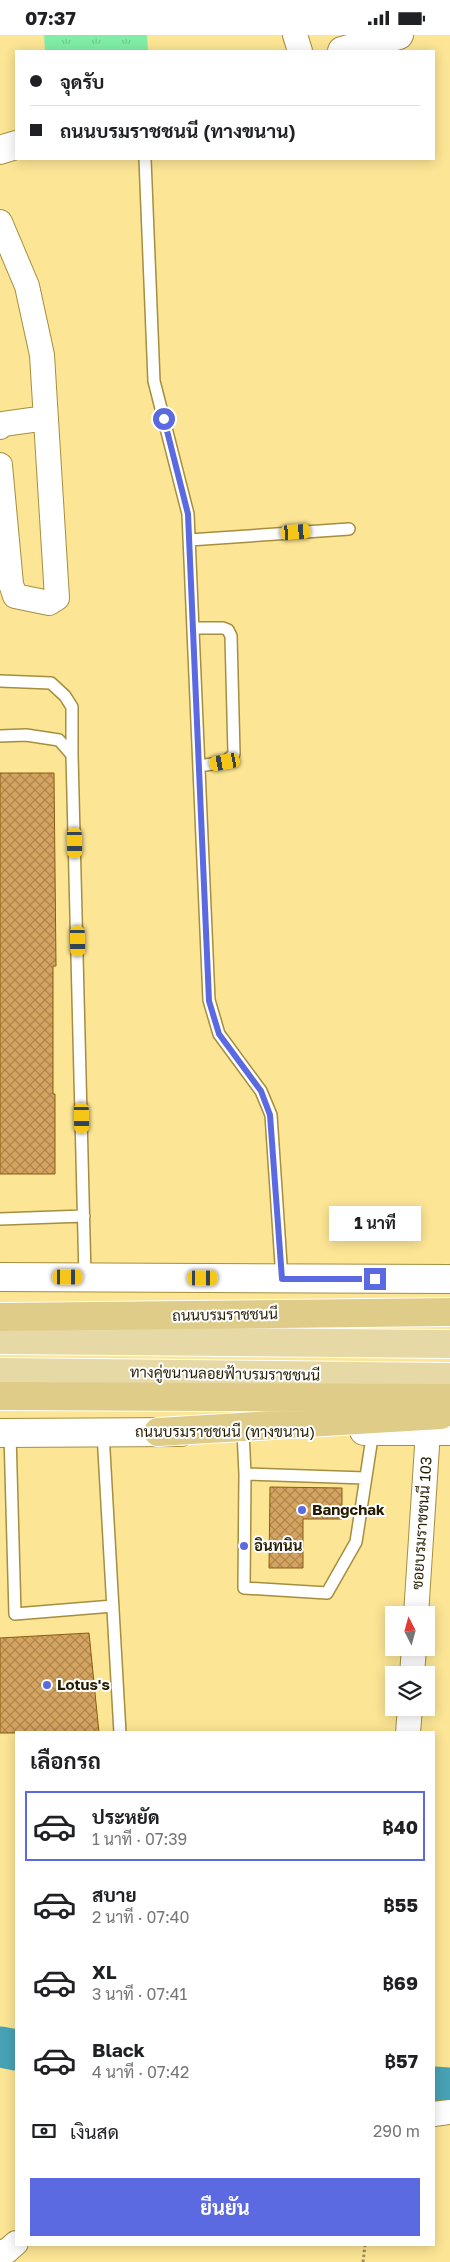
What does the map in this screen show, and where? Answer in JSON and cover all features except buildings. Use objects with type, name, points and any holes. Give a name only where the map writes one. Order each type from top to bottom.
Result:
[{"type":"highway","name":"ถนนบรมราชชนนี","points":[[0,1317],[450,1312]]},
{"type":"highway","points":[[0,1396],[450,1398]]},
{"type":"highway","points":[[158,1432],[450,1415]]},
{"type":"main road","points":[[346,50],[400,35]]},
{"type":"main road","points":[[0,150],[15,145]]},
{"type":"main road","points":[[0,1277],[450,1279]]},
{"type":"main road","name":"ทางคู่ขนานลอยฟ้าบรมราชชนนี","points":[[0,1340],[450,1344]]},
{"type":"main road","name":"ทางคู่ขนานลอยฟ้าบรมราชชนนี","points":[[0,1372],[450,1377]]},
{"type":"main road","name":"ถนนบรมราชชนนี (ทางขนาน)","points":[[5,1433],[439,1431]]},
{"type":"street","points":[[295,35],[300,50]]},
{"type":"street","points":[[0,222],[27,286],[42,355],[57,598],[49,603],[15,596],[11,584],[0,465]]},
{"type":"street","points":[[0,427],[2,424],[46,418]]},
{"type":"street","name":"ซอยบรมราชชนนี 103","points":[[417,1606],[439,1431]]},
{"type":"street","points":[[408,1731],[409,1716]]},
{"type":"street","points":[[435,2114],[450,2112]]},
{"type":"street","points":[[0,2252],[7,2251],[15,2244]]},
{"type":"lane","points":[[145,160],[154,381],[188,514],[209,1001],[219,1034],[261,1091],[270,1115],[282,1279]]},
{"type":"lane","points":[[189,540],[349,529]]},
{"type":"lane","points":[[193,629],[223,627],[228,630],[231,636],[234,754],[225,762],[199,766]]},
{"type":"lane","points":[[0,681],[51,683],[65,696],[72,707],[85,1277]]},
{"type":"lane","points":[[0,736],[26,735],[59,740],[72,755]]},
{"type":"lane","points":[[0,1219],[84,1216]]},
{"type":"lane","points":[[243,1432],[245,1474],[244,1588],[327,1593],[356,1542],[373,1431]]},
{"type":"lane","points":[[5,1433],[15,1614],[113,1606]]},
{"type":"lane","points":[[103,1433],[120,1731]]},
{"type":"lane","points":[[245,1474],[365,1478]]},
{"type":"path","points":[[363,2262],[365,2246]]},
{"type":"green space","points":[[44,35],[147,35],[148,50],[45,50]]},
{"type":"waterway","points":[[0,2047],[15,2050]]},
{"type":"waterway","points":[[435,2087],[450,2088]]},
{"type":"place","name":"Bangchak","points":[[302,1510]]},
{"type":"place","name":"อินทนิน","points":[[244,1546]]},
{"type":"place","name":"Lotus's","points":[[47,1685]]},
{"type":"route","points":[[164,419],[188,514],[209,1001],[219,1034],[261,1091],[270,1115],[274,1146],[282,1279],[375,1279]]}]
